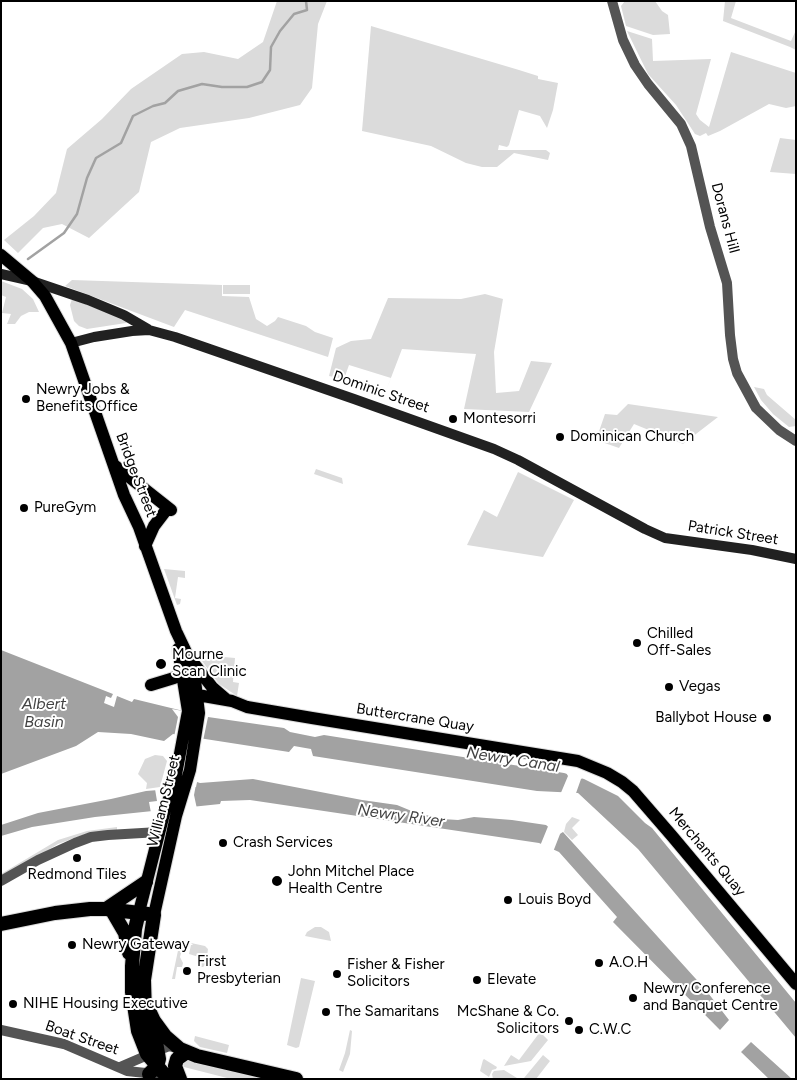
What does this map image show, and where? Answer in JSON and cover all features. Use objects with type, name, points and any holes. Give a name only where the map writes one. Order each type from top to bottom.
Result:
[{"type":"highway","points":[[108,909],[146,882]]},
{"type":"highway","points":[[1,924],[55,913],[90,909],[108,909],[154,915]]},
{"type":"highway","points":[[108,909],[125,932],[132,966]]},
{"type":"highway","points":[[139,912],[135,929],[132,966],[132,992],[135,1014],[138,1031],[152,1052],[162,1073]]},
{"type":"highway","points":[[132,966],[137,959],[148,918],[154,915]]},
{"type":"highway","points":[[152,1052],[156,1042],[146,1025],[144,980],[154,915]]},
{"type":"highway","points":[[146,1004],[154,1021],[165,1036],[183,1050],[206,1058],[296,1079]]},
{"type":"highway","points":[[180,1079],[175,1066],[183,1050]]},
{"type":"main road","name":"Bridge Street","points":[[1,255],[32,281],[49,302],[72,343],[124,495],[146,546],[176,631],[186,666],[195,680],[192,703]]},
{"type":"main road","points":[[1,274],[32,281],[124,315],[149,330]]},
{"type":"main road","name":"Dominic Street","points":[[72,343],[94,337],[149,330],[354,399],[494,449],[664,538]]},
{"type":"main road","points":[[114,465],[169,510],[154,526],[146,546]]},
{"type":"main road","name":"Patrick Street","points":[[664,538],[752,550],[796,559]]},
{"type":"main road","points":[[151,685],[174,678],[186,666],[195,665],[212,687],[227,700]]},
{"type":"main road","name":"Buttercrane Quay","points":[[192,703],[227,700],[247,706],[578,761]]},
{"type":"main road","name":"Buttercrane Quay","points":[[192,703],[230,710],[247,706]]},
{"type":"main road","name":"William Street","points":[[154,915],[177,813],[189,774],[192,703]]},
{"type":"main road","name":"William Street","points":[[139,912],[179,761],[192,703]]},
{"type":"main road","name":"Merchants Quay","points":[[578,761],[622,782],[633,791],[796,984]]},
{"type":"street","name":"Dorans Hill","points":[[612,1],[623,40],[635,65],[681,124],[692,146],[710,227],[727,283],[731,343],[737,373],[756,408],[779,430],[796,441]]},
{"type":"street","points":[[1,881],[38,860],[75,842],[91,837],[159,832]]},
{"type":"street","name":"Boat Street","points":[[1,1030],[64,1044],[120,1067],[169,1046],[183,1050]]},
{"type":"street","points":[[120,1067],[127,1071],[162,1073]]},
{"type":"shaded area","points":[[277,1],[327,1],[318,24],[312,88],[300,105],[249,118],[180,128],[151,142],[139,192],[89,238],[62,224],[43,228],[18,253],[4,240],[34,216],[56,193],[67,149],[102,119],[131,89],[182,54],[204,52],[238,59],[263,42]]},
{"type":"shaded area","points":[[625,1],[655,1],[662,11],[668,15],[670,34],[653,35],[626,26],[621,6]]},
{"type":"shaded area","points":[[725,1],[736,1],[731,18],[791,41],[796,30],[796,50],[723,21]]},
{"type":"shaded area","points":[[371,26],[538,76],[538,79],[558,83],[553,110],[547,128],[540,116],[519,110],[509,145],[507,147],[499,145],[498,150],[546,150],[550,153],[548,160],[514,153],[497,167],[482,167],[466,163],[431,146],[362,131]]},
{"type":"shaded area","points":[[627,31],[652,39],[653,61],[711,59],[696,114],[709,127],[731,52],[796,73],[796,106],[786,108],[769,104],[708,136],[706,133],[700,136],[695,134],[676,105],[648,74]]},
{"type":"shaded area","points":[[780,138],[796,140],[796,174],[770,172]]},
{"type":"shaded area","points":[[72,280],[222,285],[222,296],[249,297],[256,319],[267,326],[278,317],[306,326],[315,332],[333,338],[328,357],[185,310],[174,327],[65,286]]},
{"type":"shaded area","points":[[1,281],[22,289],[33,299],[39,312],[29,312],[21,316],[15,324],[7,324],[11,314],[2,313],[6,297],[1,295]]},
{"type":"shaded area","points":[[223,285],[250,285],[250,294],[223,294]]},
{"type":"shaded area","points":[[485,294],[503,299],[494,352],[496,393],[519,391],[531,361],[552,363],[529,412],[464,409],[476,354],[402,349],[391,378],[349,365],[344,379],[329,376],[336,348],[351,341],[371,339],[388,298],[461,299]]},
{"type":"shaded area","points":[[72,299],[129,321],[87,329],[79,326],[74,321],[70,305]]},
{"type":"shaded area","points":[[754,387],[764,389],[767,395],[796,420],[796,426],[789,427],[773,414],[761,400]]},
{"type":"shaded area","points":[[628,404],[718,417],[683,444],[634,424],[619,448],[596,440],[605,414],[617,415]]},
{"type":"shaded area","points":[[316,469],[342,478],[343,484],[314,474]]},
{"type":"shaded area","points":[[518,472],[574,500],[543,557],[467,545],[484,510],[497,517]]},
{"type":"shaded area","points":[[164,569],[185,571],[185,578],[178,577],[175,598],[181,599],[180,604],[177,605]]},
{"type":"shaded area","points":[[213,656],[235,658],[233,682],[239,683],[237,696],[219,684],[202,661]]},
{"type":"shaded area","points":[[155,755],[163,756],[167,761],[160,787],[146,789],[147,783],[138,774],[145,759]]},
{"type":"shaded area","points":[[572,817],[580,820],[572,828],[578,835],[572,840],[564,832],[566,824]]},
{"type":"shaded area","points":[[117,827],[117,830],[88,833],[58,844],[1,878],[1,874],[58,840],[87,831]]},
{"type":"shaded area","points":[[315,927],[321,927],[329,932],[331,941],[305,936],[307,932]]},
{"type":"shaded area","points":[[180,941],[184,942],[180,957],[183,963],[182,967],[177,967],[175,979],[172,979]]},
{"type":"shaded area","points":[[191,943],[205,946],[208,949],[206,964],[203,967],[198,967],[199,957],[189,954],[191,945],[193,945]]},
{"type":"shaded area","points":[[301,978],[315,981],[299,1047],[296,1048],[287,1045]]},
{"type":"shaded area","points":[[350,1030],[352,1031],[350,1054],[343,1072],[339,1070]]},
{"type":"shaded area","points":[[540,1032],[548,1040],[531,1061],[504,1066],[511,1055],[519,1060]]},
{"type":"shaded area","points":[[195,1036],[229,1045],[227,1053],[200,1047],[194,1041]]},
{"type":"shaded area","points":[[543,1055],[550,1061],[536,1079],[524,1078]]},
{"type":"shaded area","points":[[188,1057],[271,1079],[231,1079],[184,1067],[183,1062]]},
{"type":"shaded area","points":[[484,1059],[497,1067],[492,1070],[489,1077],[480,1071]]},
{"type":"shaded area","points":[[504,1070],[517,1078],[493,1079],[492,1074],[494,1071]]},
{"type":"water","name":"Albert Basin","points":[[1,650],[113,694],[111,698],[106,696],[104,703],[114,707],[117,696],[132,702],[134,699],[208,717],[284,728],[290,732],[315,737],[324,735],[564,773],[584,779],[618,796],[652,828],[796,1003],[796,1038],[638,849],[578,793],[537,791],[313,756],[311,749],[294,746],[289,752],[173,734],[164,741],[131,734],[98,732],[76,746],[1,774]]},
{"type":"water","name":"Newry River","points":[[253,779],[397,805],[414,812],[442,819],[458,820],[474,817],[512,820],[546,825],[558,835],[563,832],[705,989],[729,1020],[720,1030],[613,922],[617,917],[559,852],[539,843],[250,800],[221,801],[220,804],[95,817],[32,827],[1,836],[1,825],[38,813],[146,791],[196,787],[197,782]]},
{"type":"water","points":[[751,1042],[792,1079],[769,1079],[741,1052]]},
{"type":"pier","points":[[172,709],[216,717],[208,717],[203,741],[174,737],[178,717]]},
{"type":"pier","points":[[565,771],[585,776],[581,779],[575,796],[560,795],[568,776]]},
{"type":"pier","points":[[197,779],[194,795],[197,809],[151,813],[149,802],[157,801],[155,789],[194,785]]},
{"type":"pier","points":[[549,824],[558,832],[562,829],[553,852],[540,846]]},
{"type":"waterway","points":[[28,259],[64,233],[77,214],[87,178],[96,158],[121,143],[133,116],[153,106],[165,103],[178,91],[202,84],[222,87],[247,87],[262,82],[270,70],[271,47],[280,31],[294,14],[307,10],[306,1]]},
{"type":"place","name":"Newry Jobs & Benefits Office","points":[[26,399]]},
{"type":"place","name":"Montesorri","points":[[453,419]]},
{"type":"place","name":"Dominican Church","points":[[560,437]]},
{"type":"place","name":"PureGym","points":[[24,508]]},
{"type":"place","name":"Chilled Off-Sales","points":[[637,643]]},
{"type":"place","name":"Mourne Scan Clinic","points":[[161,664]]},
{"type":"place","name":"Vegas","points":[[669,687]]},
{"type":"place","name":"Ballybot House","points":[[767,718]]},
{"type":"place","name":"Crash Services","points":[[223,843]]},
{"type":"place","name":"Redmond Tiles","points":[[77,858]]},
{"type":"place","name":"John Mitchel Place Health Centre","points":[[277,881]]},
{"type":"place","name":"Louis Boyd","points":[[508,900]]},
{"type":"place","name":"Newry Gateway","points":[[72,945]]},
{"type":"place","name":"A.O.H","points":[[599,963]]},
{"type":"place","name":"First Presbyterian","points":[[187,971]]},
{"type":"place","name":"Fisher & Fisher Solicitors","points":[[337,974]]},
{"type":"place","name":"Elevate","points":[[477,980]]},
{"type":"place","name":"Newry Conference and Banquet Centre","points":[[633,998]]},
{"type":"place","name":"NIHE Housing Executive","points":[[13,1004]]},
{"type":"place","name":"The Samaritans","points":[[326,1012]]},
{"type":"place","name":"McShane & Co. Solicitors","points":[[569,1021]]},
{"type":"place","name":"C.W.C","points":[[579,1030]]},
{"type":"water label","name":"Newry Canal","points":[[513,760]]}]
